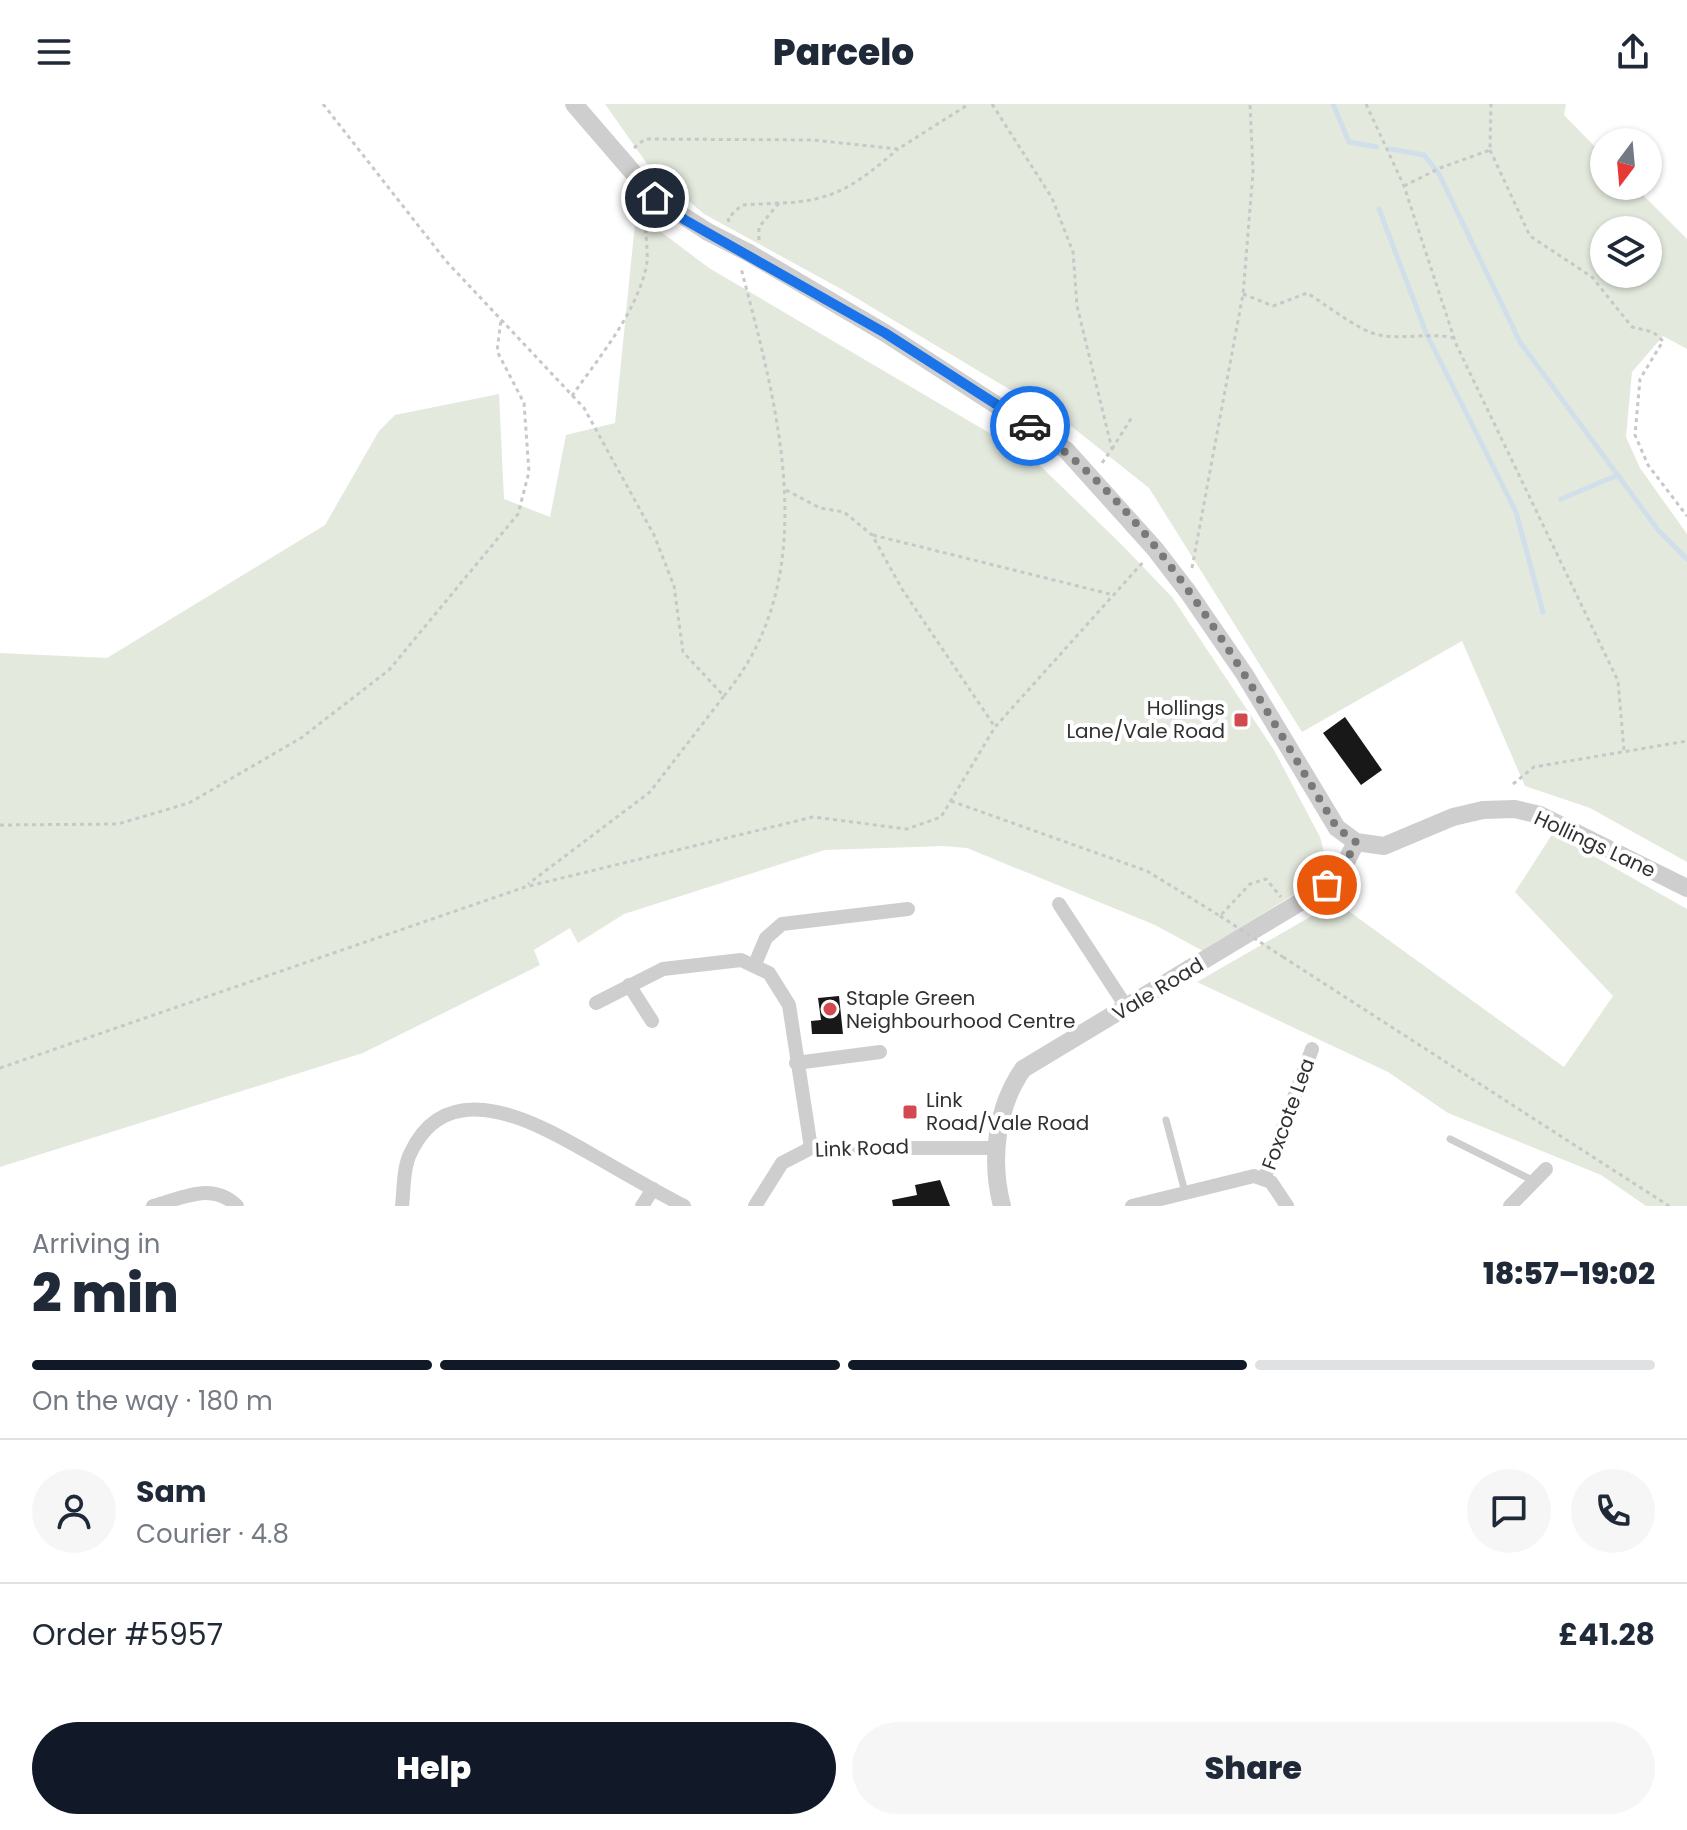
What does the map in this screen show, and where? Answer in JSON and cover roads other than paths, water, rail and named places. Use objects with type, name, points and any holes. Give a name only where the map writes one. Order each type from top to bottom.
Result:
[{"type":"street","points":[[574,104],[655,198],[749,259],[885,333],[1066,450],[1092,475],[1188,592],[1245,675],[1337,828],[1356,842]]},
{"type":"street","name":"Hollings Lane","points":[[1356,842],[1384,846],[1453,817],[1515,809],[1552,821],[1687,888]]},
{"type":"street","name":"Vale Road","points":[[1002,1206],[996,1148],[1011,1087],[1023,1069],[1291,909],[1342,870],[1356,842]]},
{"type":"street","points":[[1059,904],[1127,1008]]},
{"type":"street","points":[[755,964],[766,938],[782,924],[908,909]]},
{"type":"street","points":[[596,1003],[663,969],[724,960],[755,964],[769,973],[789,1005],[811,1148]]},
{"type":"street","points":[[629,985],[652,1021]]},
{"type":"street","name":"Foxcote Lea","points":[[1264,1179],[1312,1049]]},
{"type":"street","points":[[796,1063],[880,1052]]},
{"type":"street","points":[[402,1206],[410,1153],[423,1133],[435,1122],[472,1110],[494,1110],[538,1124],[684,1206]]},
{"type":"street","name":"Link Road","points":[[755,1206],[782,1163],[811,1148],[996,1148]]},
{"type":"street","points":[[1510,1206],[1546,1169]]},
{"type":"street","points":[[1132,1206],[1245,1176],[1264,1179],[1279,1190],[1287,1206]]},
{"type":"street","points":[[642,1206],[653,1189]]},
{"type":"street","points":[[153,1206],[207,1191],[222,1193],[237,1206]]},
{"type":"lane","points":[[1166,1120],[1185,1192]]},
{"type":"lane","points":[[1450,1139],[1535,1182]]},
{"type":"waterway","points":[[1333,104],[1349,142],[1377,147]]},
{"type":"waterway","points":[[1390,149],[1424,155],[1439,174],[1520,342],[1658,530],[1687,559]]},
{"type":"waterway","points":[[1379,209],[1427,335],[1516,512],[1543,612]]},
{"type":"waterway","points":[[1561,499],[1618,475]]},
{"type":"place","name":"Hollings Lane/Vale Road","points":[[1241,720]]},
{"type":"place","name":"Staple Green Neighbourhood Centre","points":[[830,1009]]},
{"type":"place","name":"Link Road/Vale Road","points":[[910,1112]]}]
